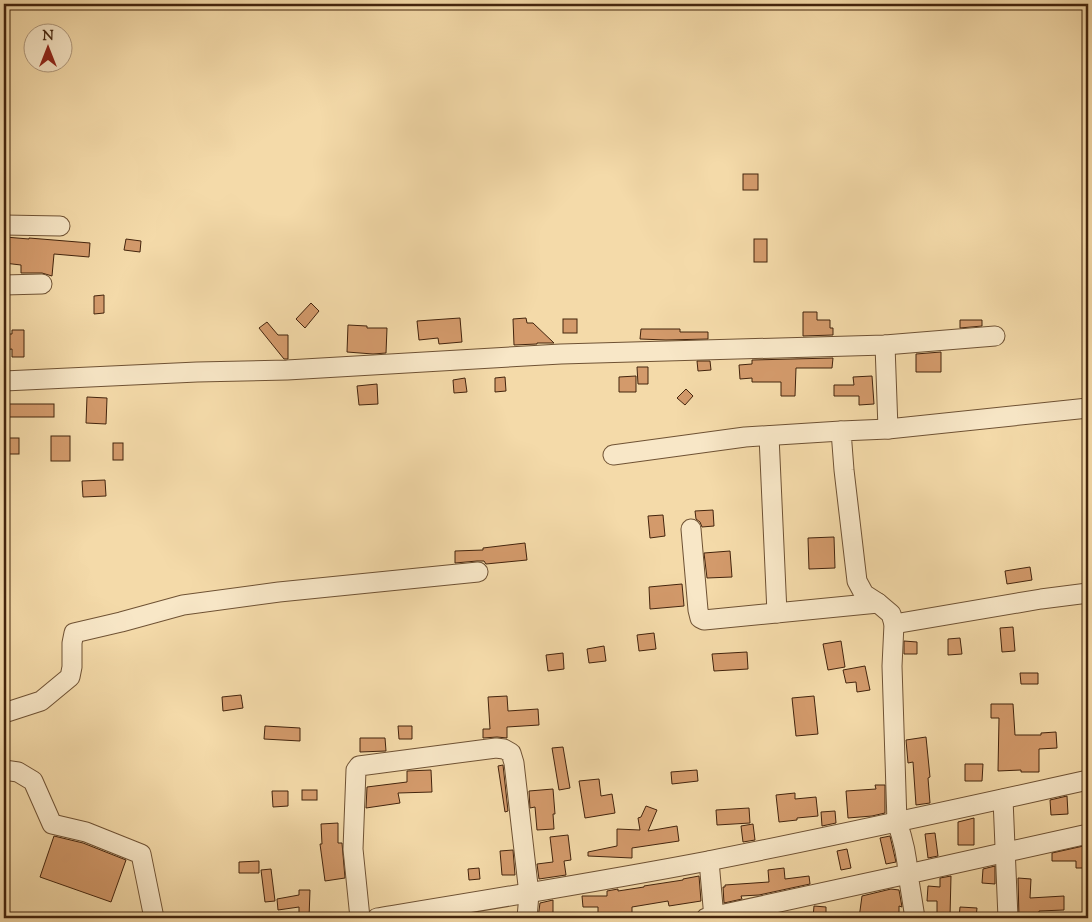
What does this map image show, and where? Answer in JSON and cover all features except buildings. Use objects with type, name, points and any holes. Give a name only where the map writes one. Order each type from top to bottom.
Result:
[{"type":"street","points":[[4,224],[60,226]]},
{"type":"street","points":[[4,285],[42,284]]},
{"type":"street","points":[[4,381],[287,370],[561,354],[885,345],[995,336]]},
{"type":"street","points":[[885,345],[888,429]]},
{"type":"street","points":[[613,455],[745,437],[888,429],[1088,408]]},
{"type":"street","points":[[841,431],[857,581],[864,594],[891,614],[894,624],[892,666],[897,822],[903,839],[915,918]]},
{"type":"street","points":[[769,436],[777,613]]},
{"type":"street","points":[[691,529],[698,610],[700,618],[704,620],[878,603]]},
{"type":"street","points":[[4,713],[41,701],[70,677],[74,633],[183,605],[279,592],[478,572]]},
{"type":"street","points":[[894,624],[1088,593]]},
{"type":"street","points":[[360,918],[353,849],[354,777],[359,766],[496,748],[504,749],[511,753],[514,763],[529,894],[527,918]]},
{"type":"street","points":[[4,770],[18,772],[33,781],[52,824],[86,832],[141,854],[154,918]]},
{"type":"street","points":[[377,918],[529,894],[709,860],[897,822],[1088,780]]},
{"type":"street","points":[[1003,798],[1008,918]]},
{"type":"street","points":[[709,860],[711,918],[1088,834]]}]
